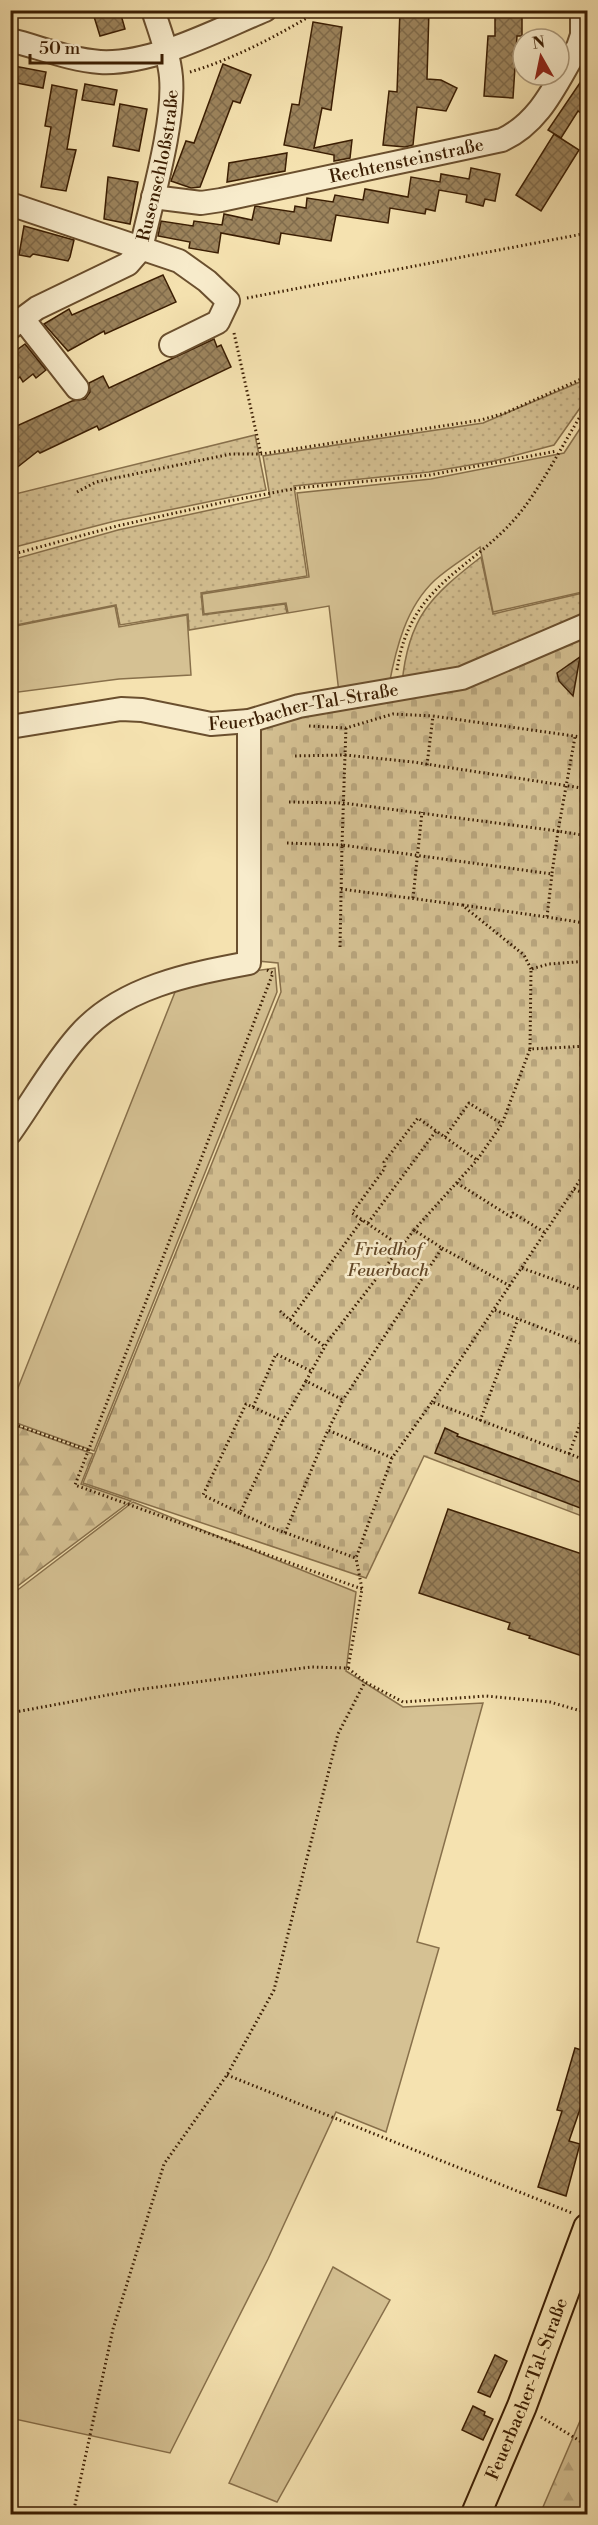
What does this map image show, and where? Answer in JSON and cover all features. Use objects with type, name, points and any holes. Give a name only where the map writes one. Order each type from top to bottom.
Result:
[{"type":"main road","name":"Feuerbacher-Tal-Straße","points":[[476,2514],[503,2471],[582,2221]]},
{"type":"street","name":"Rusenschloßstraße","points":[[17,324],[37,308],[128,264],[141,249],[169,112],[171,77],[166,50],[153,10]]},
{"type":"street","points":[[10,40],[98,62],[118,62],[166,50],[265,10]]},
{"type":"street","name":"Rechtensteinstraße","points":[[153,197],[201,203],[221,200],[502,140],[517,133],[533,120],[578,47],[584,18]]},
{"type":"street","points":[[10,204],[141,249]]},
{"type":"street","name":"Rusenschloßstraße","points":[[141,249],[179,261],[207,281],[228,301]]},
{"type":"street","points":[[171,345],[218,322],[228,301]]},
{"type":"street","points":[[17,324],[78,388]]},
{"type":"street","name":"Feuerbacher-Tal-Straße","points":[[10,727],[121,709],[142,710],[211,724],[249,721],[299,706],[462,678],[588,624]]},
{"type":"street","points":[[10,1133],[80,1034],[113,1006],[177,977],[249,963],[249,721]]},
{"type":"path","points":[[171,77],[210,66],[279,34],[320,10]]},
{"type":"path","points":[[261,454],[228,301],[588,233]]},
{"type":"path","points":[[77,492],[96,482],[231,454],[261,454],[482,420],[505,413],[588,376]]},
{"type":"path","points":[[394,689],[399,659],[420,608],[438,584],[494,540],[523,509],[588,404]]},
{"type":"path","points":[[10,555],[117,526],[240,499],[298,488],[430,475],[557,451]]},
{"type":"path","points":[[299,706],[308,726],[346,728],[393,714],[434,716],[588,738]]},
{"type":"path","points":[[427,765],[434,716]]},
{"type":"path","points":[[340,947],[346,728]]},
{"type":"path","points":[[547,917],[558,831],[575,737]]},
{"type":"path","points":[[292,756],[345,755],[588,789]]},
{"type":"path","points":[[289,802],[343,803],[588,836]]},
{"type":"path","points":[[413,898],[422,812]]},
{"type":"path","points":[[287,843],[342,845],[417,853],[552,874]]},
{"type":"path","points":[[340,889],[586,923],[588,906]]},
{"type":"path","points":[[240,1513],[283,1421],[325,1347],[414,1230],[477,1160],[502,1124],[530,1049],[531,969],[524,955],[462,905]]},
{"type":"path","points":[[531,969],[549,964],[588,961]]},
{"type":"path","points":[[249,963],[273,973],[75,1485],[362,1589]]},
{"type":"path","points":[[530,1049],[588,1046]]},
{"type":"path","points":[[445,1137],[469,1103],[502,1124]]},
{"type":"path","points":[[402,1247],[352,1213],[385,1168],[384,1162],[418,1118],[477,1160]]},
{"type":"path","points":[[368,1223],[436,1131]]},
{"type":"path","points":[[348,1668],[362,1589],[356,1558],[392,1458],[495,1310],[588,1168]]},
{"type":"path","points":[[457,1183],[511,1217],[513,1213],[544,1232]]},
{"type":"path","points":[[574,1189],[588,1196]]},
{"type":"path","points":[[290,1320],[362,1220]]},
{"type":"path","points":[[414,1230],[510,1286]]},
{"type":"path","points":[[285,1533],[343,1400],[442,1248]]},
{"type":"path","points":[[522,1268],[588,1292]]},
{"type":"path","points":[[495,1310],[588,1346]]},
{"type":"path","points":[[280,1311],[325,1347]]},
{"type":"path","points":[[480,1421],[502,1368],[518,1319]]},
{"type":"path","points":[[253,1407],[276,1354],[312,1371]]},
{"type":"path","points":[[306,1381],[343,1400]]},
{"type":"path","points":[[432,1402],[588,1461]]},
{"type":"path","points":[[569,1454],[588,1403]]},
{"type":"path","points":[[283,1421],[246,1404],[202,1495],[285,1533],[356,1558]]},
{"type":"path","points":[[10,1423],[88,1450]]},
{"type":"path","points":[[328,1430],[392,1458]]},
{"type":"path","points":[[10,1713],[159,1687],[311,1667],[348,1668],[365,1682],[404,1702],[486,1696],[550,1702],[588,1713]]},
{"type":"path","points":[[73,2514],[113,2329],[164,2164],[227,2075],[274,1990],[338,1734],[365,1682]]},
{"type":"path","points":[[227,2075],[582,2221]]},
{"type":"path","points":[[522,2406],[588,2446]]},
{"type":"green space","points":[[587,379],[587,398],[554,445],[494,461],[429,472],[294,486],[307,576],[201,593],[203,615],[285,604],[287,613],[189,630],[188,614],[120,625],[116,605],[11,626],[11,560],[118,530],[270,497],[263,456],[483,423]]},
{"type":"green space","points":[[587,418],[587,591],[493,612],[480,547],[435,580],[417,603],[399,643],[389,685],[339,693],[329,606],[288,613],[286,603],[204,614],[202,594],[309,577],[297,493],[431,479],[564,453]]},
{"type":"green space","points":[[255,435],[266,490],[115,521],[11,548],[11,495]]},
{"type":"green space","points":[[481,557],[493,614],[587,592],[587,617],[462,674],[402,684],[410,641],[425,610],[448,584]]},
{"type":"green space","points":[[115,606],[119,627],[187,615],[191,675],[119,679],[11,693],[11,627]]},
{"type":"green space","name":"Friedhof Feuerbach","points":[[587,632],[587,1518],[424,1456],[366,1578],[83,1483],[281,992],[278,963],[258,961],[253,724]]},
{"type":"green space","points":[[275,968],[277,992],[94,1451],[11,1421],[10,1408],[179,982]]},
{"type":"green space","points":[[11,1424],[93,1454],[81,1484],[131,1501],[11,1591]]},
{"type":"green space","points":[[133,1502],[356,1592],[346,1671],[403,1707],[483,1703],[417,1942],[439,1948],[386,2132],[336,2112],[268,2259],[170,2453],[10,2418],[13,1938],[11,1595]]},
{"type":"green space","points":[[333,2267],[390,2300],[277,2502],[229,2483]]},
{"type":"green space","points":[[580,2421],[587,2424],[587,2514],[540,2514]]},
{"type":"building","points":[[92,10],[130,10],[121,15],[125,29],[100,36]]},
{"type":"building","points":[[400,10],[429,10],[427,79],[441,80],[457,88],[446,111],[417,107],[413,145],[405,147],[383,145],[389,91],[397,92]]},
{"type":"building","points":[[495,10],[522,10],[522,27],[511,27],[513,98],[484,96],[488,36],[495,36]]},
{"type":"building","points":[[313,22],[342,27],[331,110],[322,108],[314,148],[352,140],[350,158],[334,161],[334,155],[284,145],[292,104],[299,105]]},
{"type":"building","points":[[223,64],[251,75],[240,103],[233,101],[200,187],[191,188],[171,181],[186,141],[194,143]]},
{"type":"building","points":[[14,66],[46,72],[43,88],[11,82]]},
{"type":"building","points":[[588,71],[588,117],[578,111],[561,138],[548,130]]},
{"type":"building","points":[[85,84],[117,90],[114,105],[82,100]]},
{"type":"building","points":[[52,85],[77,90],[67,149],[76,150],[66,191],[41,187],[51,127],[45,126]]},
{"type":"building","points":[[120,104],[147,109],[139,151],[113,146]]},
{"type":"building","points":[[554,134],[579,150],[541,211],[516,195]]},
{"type":"building","points":[[287,153],[285,171],[227,182],[229,163]]},
{"type":"building","points":[[471,168],[500,174],[495,201],[485,199],[483,206],[466,202],[467,195],[439,190],[435,211],[426,209],[425,214],[390,208],[388,223],[336,215],[331,241],[281,233],[279,244],[221,233],[218,253],[189,248],[190,242],[158,236],[161,221],[193,226],[194,221],[222,225],[224,214],[252,220],[255,206],[294,212],[295,206],[306,208],[307,198],[333,202],[335,195],[363,200],[365,189],[408,197],[411,177],[440,182],[441,174],[469,179]]},
{"type":"building","points":[[108,177],[138,182],[130,224],[104,219]]},
{"type":"building","points":[[24,226],[74,240],[68,261],[33,254],[30,257],[19,255]]},
{"type":"building","points":[[163,275],[176,302],[105,334],[104,331],[68,351],[44,324],[69,309],[72,315]]},
{"type":"building","points":[[214,339],[217,347],[221,345],[231,367],[99,430],[97,426],[40,453],[38,451],[10,473],[10,429],[72,401],[85,399],[90,392],[89,383],[103,376],[109,388]]},
{"type":"building","points":[[25,344],[46,370],[36,378],[33,374],[23,382],[20,377],[10,384],[10,355]]},
{"type":"building","points":[[580,657],[573,696],[559,681],[557,673]]},
{"type":"building","points":[[445,1428],[458,1434],[457,1436],[588,1485],[588,1511],[435,1453]]},
{"type":"building","points":[[448,1509],[588,1556],[588,1658],[508,1629],[510,1623],[419,1593]]},
{"type":"building","points":[[575,2048],[588,2052],[588,2086],[569,2141],[580,2144],[566,2196],[538,2187],[562,2111],[557,2110]]},
{"type":"building","points":[[495,2355],[507,2361],[490,2397],[478,2392]]},
{"type":"building","points":[[473,2406],[493,2419],[483,2440],[462,2430]]}]
